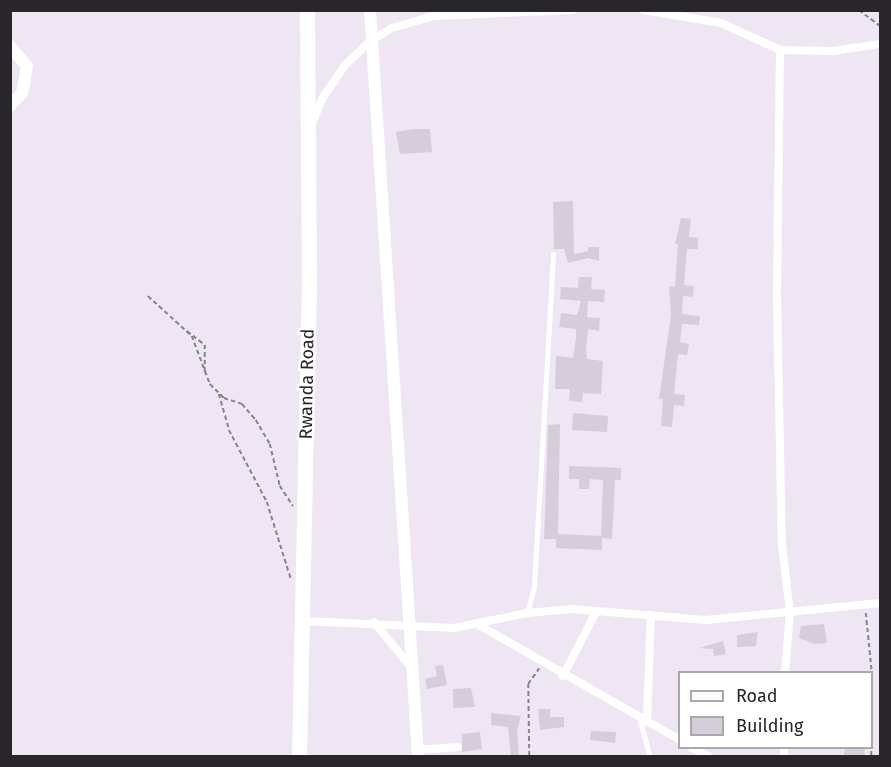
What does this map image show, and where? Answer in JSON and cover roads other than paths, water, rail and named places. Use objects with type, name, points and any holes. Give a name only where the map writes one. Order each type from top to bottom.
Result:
[{"type":"highway","name":"Rwanda Road","points":[[299,756],[305,515],[307,10]]},
{"type":"street","points":[[370,10],[410,666],[418,753],[458,747]]},
{"type":"street","points":[[307,136],[334,79],[372,40],[427,17],[573,10]]},
{"type":"street","points":[[643,10],[721,22],[780,50],[833,51],[880,44]]},
{"type":"street","points":[[10,46],[27,66],[22,93],[10,106]]},
{"type":"street","points":[[780,50],[777,292],[782,544],[790,614],[785,671]]},
{"type":"street","points":[[302,621],[374,622],[440,628],[477,624],[527,613],[596,612],[706,620],[790,614],[880,603]]},
{"type":"street","points":[[563,676],[596,612]]},
{"type":"street","points":[[647,722],[651,615]]},
{"type":"street","points":[[374,622],[410,666]]},
{"type":"street","points":[[477,624],[543,665],[678,739]]},
{"type":"lane","points":[[527,613],[534,586],[553,255]]},
{"type":"lane","points":[[639,716],[650,756]]}]
